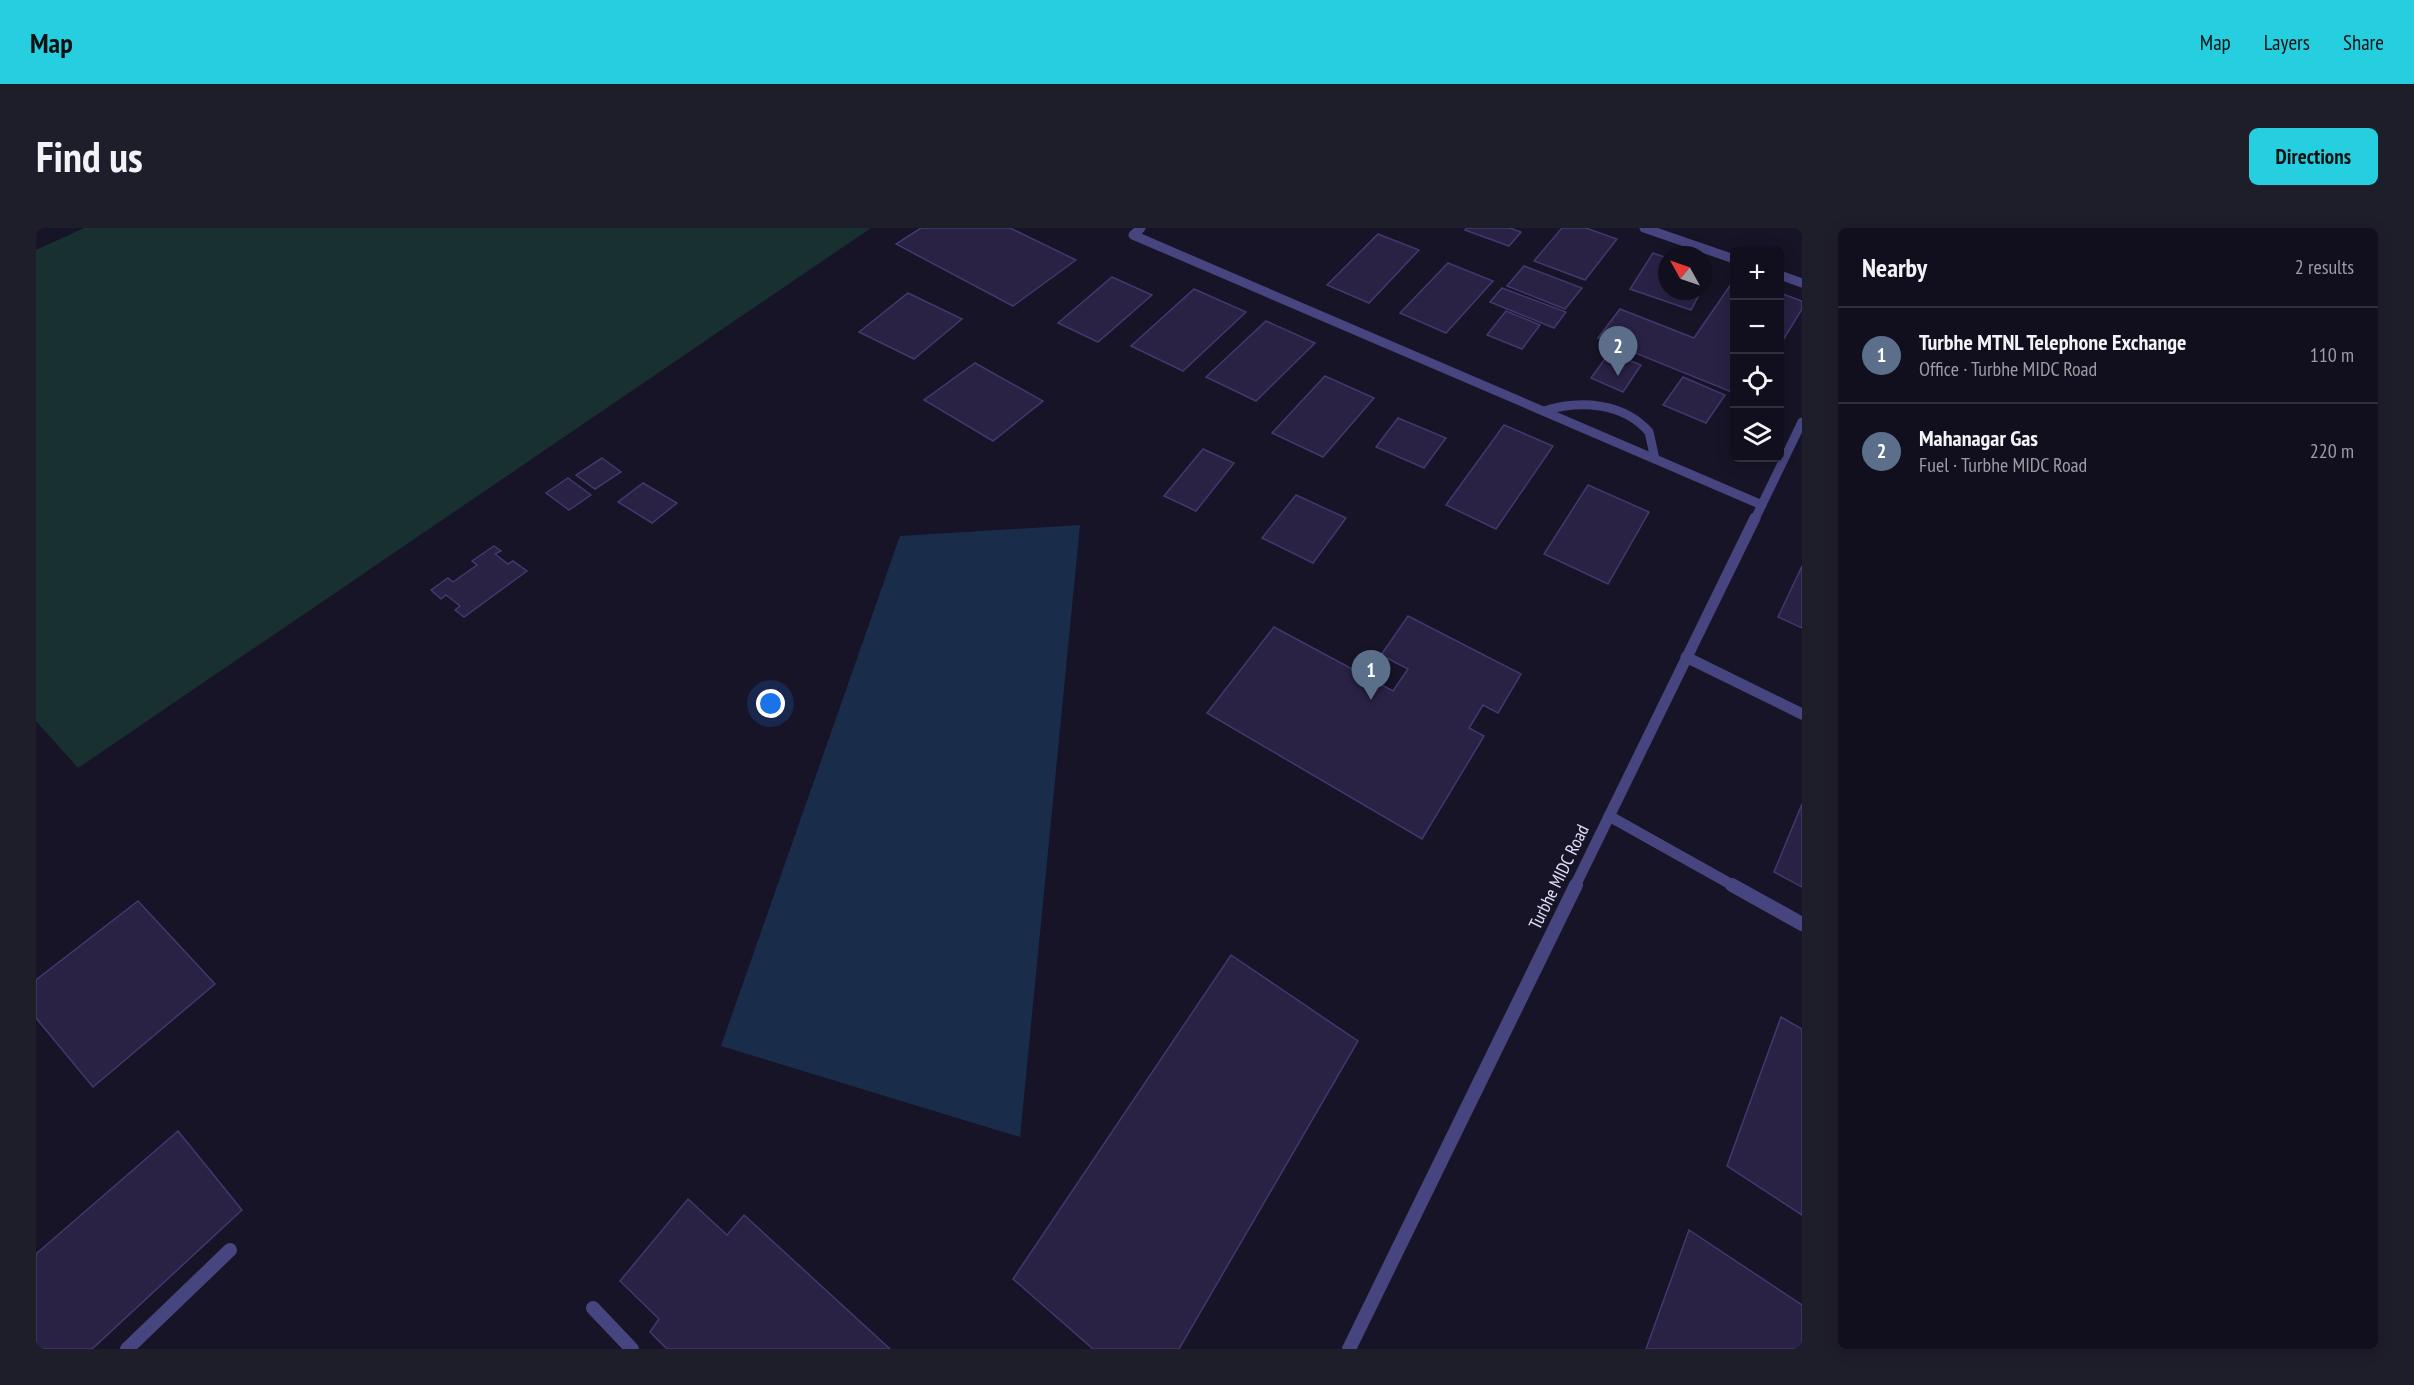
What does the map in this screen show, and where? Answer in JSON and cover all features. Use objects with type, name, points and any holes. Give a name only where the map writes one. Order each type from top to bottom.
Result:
[{"type":"street","points":[[1141,228],[1133,235],[1762,505]]},
{"type":"street","points":[[1644,228],[1730,258]]},
{"type":"street","points":[[1784,277],[1802,283]]},
{"type":"street","points":[[1544,411],[1560,406],[1584,404],[1599,404],[1614,410],[1634,419],[1648,430],[1654,446],[1655,459]]},
{"type":"street","name":"Turbhe MIDC Road","points":[[1349,1349],[1802,422]]},
{"type":"street","points":[[1686,657],[1802,714]]},
{"type":"street","points":[[1609,816],[1802,924]]},
{"type":"street","points":[[127,1349],[230,1250]]},
{"type":"street","points":[[593,1308],[632,1349]]},
{"type":"green space","points":[[84,228],[871,228],[78,768],[36,721],[36,250]]},
{"type":"water","points":[[1080,525],[1020,1137],[721,1046],[900,536]]},
{"type":"building","points":[[921,228],[1010,228],[1076,260],[1013,306],[896,244]]},
{"type":"building","points":[[1466,228],[1510,228],[1521,232],[1509,246],[1465,230]]},
{"type":"building","points":[[1562,228],[1586,228],[1617,239],[1585,280],[1534,261]]},
{"type":"building","points":[[1378,234],[1419,250],[1369,303],[1327,285]]},
{"type":"building","points":[[1653,253],[1658,255],[1658,299],[1630,289]]},
{"type":"building","points":[[1448,263],[1493,281],[1446,333],[1400,313]]},
{"type":"building","points":[[1524,266],[1582,288],[1565,309],[1507,286]]},
{"type":"building","points":[[1112,277],[1152,295],[1098,342],[1058,323]]},
{"type":"building","points":[[1730,286],[1730,391],[1598,338],[1620,309],[1694,338]]},
{"type":"building","points":[[1502,288],[1566,312],[1554,328],[1490,302]]},
{"type":"building","points":[[1194,289],[1246,312],[1183,371],[1131,346]]},
{"type":"building","points":[[908,293],[962,319],[914,359],[859,332]]},
{"type":"building","points":[[1784,294],[1802,301],[1802,309],[1784,338]]},
{"type":"building","points":[[1662,300],[1696,300],[1691,310]]},
{"type":"building","points":[[1506,311],[1540,325],[1522,349],[1487,335]]},
{"type":"building","points":[[1266,321],[1315,343],[1256,401],[1206,377]]},
{"type":"building","points":[[1610,352],[1641,365],[1623,392],[1591,378]]},
{"type":"building","points":[[975,363],[1043,401],[993,441],[924,400]]},
{"type":"building","points":[[1325,376],[1374,398],[1323,457],[1272,433]]},
{"type":"building","points":[[1683,377],[1725,395],[1706,423],[1663,405]]},
{"type":"building","points":[[1398,418],[1446,438],[1424,468],[1376,447]]},
{"type":"building","points":[[1504,425],[1553,446],[1496,529],[1446,505]]},
{"type":"building","points":[[1203,449],[1234,463],[1196,511],[1164,496]]},
{"type":"building","points":[[602,458],[621,472],[595,489],[576,475]]},
{"type":"building","points":[[568,478],[591,495],[569,510],[546,493]]},
{"type":"building","points":[[643,483],[677,503],[652,523],[618,502]]},
{"type":"building","points":[[1588,485],[1649,512],[1608,584],[1544,554]]},
{"type":"building","points":[[1296,495],[1346,518],[1313,563],[1262,538]]},
{"type":"building","points":[[494,546],[501,551],[495,554],[508,564],[513,561],[527,571],[464,617],[455,610],[460,606],[446,595],[441,599],[431,590],[448,578],[453,582],[477,565],[472,561]]},
{"type":"building","points":[[1802,566],[1802,628],[1778,617]]},
{"type":"building","points":[[1408,616],[1521,674],[1498,713],[1483,705],[1469,728],[1484,736],[1422,839],[1207,713],[1274,627],[1393,691],[1408,669],[1381,655]]},
{"type":"building","points":[[1802,804],[1802,887],[1774,872]]},
{"type":"building","points":[[138,901],[215,984],[93,1087],[36,1018],[36,980]]},
{"type":"building","points":[[1231,955],[1358,1041],[1179,1349],[1093,1349],[1013,1279]]},
{"type":"building","points":[[1781,1017],[1802,1029],[1802,1215],[1727,1166]]},
{"type":"building","points":[[178,1131],[242,1210],[92,1349],[36,1349],[36,1254]]},
{"type":"building","points":[[688,1199],[727,1235],[744,1215],[890,1349],[667,1349],[650,1332],[659,1319],[620,1281]]},
{"type":"building","points":[[1689,1230],[1802,1305],[1802,1349],[1646,1349]]},
{"type":"place","name":"Mahanagar Gas","points":[[1618,376]]},
{"type":"place","name":"Turbhe MTNL Telephone Exchange","points":[[1371,700]]}]
